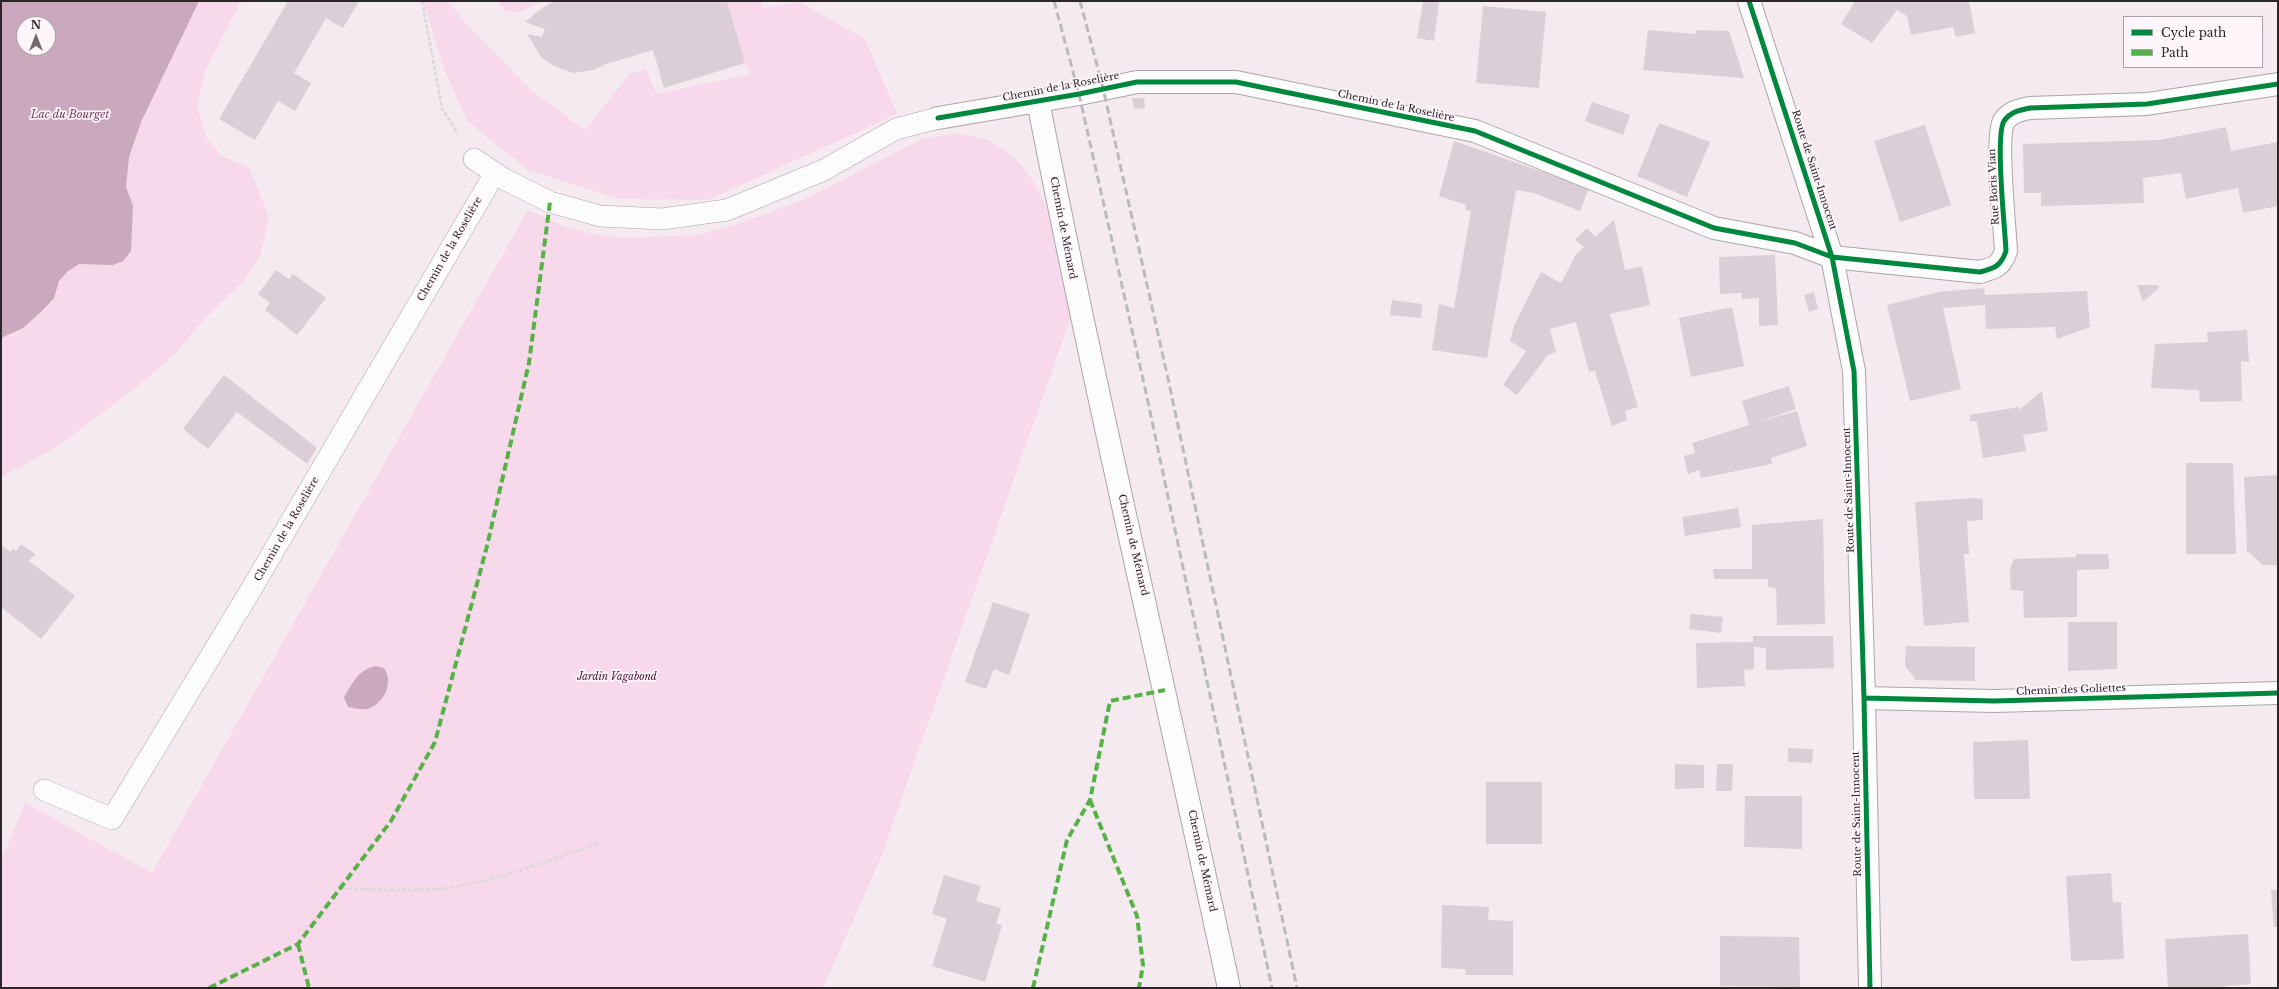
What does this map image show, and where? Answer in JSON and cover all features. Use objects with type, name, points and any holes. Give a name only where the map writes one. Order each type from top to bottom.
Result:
[{"type":"street","name":"Route de Saint-Innocent","points":[[1751,3],[1832,257],[1854,371],[1864,698],[1870,988]]},
{"type":"street","name":"Chemin de la Roselière","points":[[938,118],[1137,82],[1236,82],[1475,131],[1714,228],[1795,243],[1832,257]]},
{"type":"street","name":"Rue Boris Vian","points":[[1832,257],[1980,272],[1996,268],[2003,261],[2006,251],[2000,142],[2003,122],[2014,112],[2030,108],[2147,104],[2278,84]]},
{"type":"street","name":"Chemin de Mémard","points":[[1038,101],[1071,268],[1165,690],[1229,988]]},
{"type":"street","name":"Chemin des Goliettes","points":[[1864,698],[1994,701],[2278,693]]},
{"type":"lane","name":"Chemin de la Roselière","points":[[474,159],[495,173],[550,202],[600,216],[662,219],[727,210],[824,170],[896,129],[938,118]]},
{"type":"lane","name":"Chemin de la Roselière","points":[[44,790],[112,818],[249,593],[495,173]]},
{"type":"path","points":[[422,1],[442,108],[474,159]]},
{"type":"path","points":[[342,888],[388,890],[440,888],[483,881],[601,843]]},
{"type":"green space","points":[[1,1],[241,1],[205,71],[197,106],[207,139],[221,156],[249,167],[269,217],[260,256],[242,283],[210,313],[173,356],[139,385],[57,447],[1,477]]},
{"type":"green space","points":[[423,1],[448,1],[468,26],[533,92],[585,130],[630,73],[646,70],[657,94],[750,74],[745,63],[727,1],[761,1],[763,8],[799,2],[865,39],[897,114],[708,200],[619,199],[528,170],[467,121],[444,69]]},
{"type":"green space","points":[[498,1],[543,1],[517,13],[504,10]]},
{"type":"green space","name":"Jardin Vagabond","points":[[959,134],[987,140],[1011,155],[1027,173],[1040,193],[1057,240],[1073,311],[880,860],[823,988],[1,988],[1,861],[25,803],[152,873],[528,210],[563,226],[592,234],[625,238],[699,235],[747,221],[805,199],[924,138]]},
{"type":"water","name":"Lac du Bourget","points":[[1,1],[199,1],[141,122],[129,157],[126,187],[133,206],[131,251],[123,261],[113,265],[79,264],[68,271],[59,281],[54,298],[23,328],[1,338]]},
{"type":"water","points":[[375,666],[384,668],[387,674],[388,680],[386,692],[378,703],[367,709],[348,707],[344,697],[353,682],[364,671]]},
{"type":"building","points":[[288,1],[359,1],[343,28],[326,18],[294,73],[311,83],[295,111],[278,101],[255,140],[219,119]]},
{"type":"building","points":[[555,1],[727,1],[745,63],[664,88],[653,50],[603,65],[593,70],[573,73],[554,66],[541,57],[527,34],[542,37],[545,29],[525,22],[542,8]]},
{"type":"building","points":[[1423,1],[1439,2],[1434,41],[1417,38]]},
{"type":"building","points":[[1855,1],[1969,1],[1975,33],[1956,37],[1953,27],[1911,35],[1907,16],[1897,10],[1872,43],[1841,24]]},
{"type":"building","points":[[1483,6],[1546,12],[1539,88],[1476,83]]},
{"type":"building","points":[[1648,30],[1696,34],[1696,30],[1729,31],[1744,78],[1643,70]]},
{"type":"building","points":[[1132,98],[1144,98],[1145,108],[1134,109]]},
{"type":"building","points":[[1592,102],[1630,115],[1623,135],[1585,121]]},
{"type":"building","points":[[1659,123],[1710,142],[1687,197],[1637,176]]},
{"type":"building","points":[[1925,125],[1951,205],[1900,222],[1874,141]]},
{"type":"building","points":[[2226,127],[2231,151],[2278,142],[2278,206],[2243,213],[2238,188],[2186,199],[2181,173],[2143,178],[2144,203],[2041,206],[2041,193],[2024,193],[2023,144],[2159,140]]},
{"type":"building","points":[[1454,141],[1589,188],[1580,211],[1534,193],[1516,190],[1487,358],[1432,350],[1439,304],[1454,308],[1471,211],[1465,210],[1466,205],[1439,196]]},
{"type":"building","points":[[1614,220],[1625,270],[1642,266],[1650,305],[1610,314],[1638,407],[1625,411],[1627,420],[1612,426],[1595,371],[1589,372],[1576,322],[1550,329],[1556,352],[1548,355],[1517,395],[1503,385],[1526,351],[1510,341],[1514,326],[1541,272],[1561,283],[1576,254],[1584,247],[1575,240],[1587,228],[1595,237]]},
{"type":"building","points":[[1775,255],[1778,325],[1759,326],[1759,298],[1742,299],[1742,293],[1720,294],[1719,257]]},
{"type":"building","points":[[276,270],[289,279],[293,274],[326,298],[297,335],[265,310],[270,303],[258,294]]},
{"type":"building","points":[[2137,285],[2158,285],[2159,288],[2143,302]]},
{"type":"building","points":[[1984,288],[1985,295],[2087,291],[2090,327],[2057,339],[2055,327],[1986,329],[1985,305],[1943,308],[1961,389],[1910,401],[1887,305],[1939,292]]},
{"type":"building","points":[[1814,292],[1818,309],[1809,312],[1804,295]]},
{"type":"building","points":[[1392,300],[1422,304],[1421,318],[1390,315]]},
{"type":"building","points":[[1732,307],[1744,366],[1691,377],[1679,318]]},
{"type":"building","points":[[2247,330],[2249,362],[2241,361],[2242,401],[2200,402],[2199,390],[2151,388],[2155,344],[2208,342],[2207,332]]},
{"type":"building","points":[[224,375],[317,448],[307,464],[237,412],[208,449],[183,429]]},
{"type":"building","points":[[1789,386],[1796,409],[1755,423],[1797,411],[1807,446],[1771,458],[1772,464],[1701,478],[1699,470],[1688,474],[1684,456],[1695,453],[1692,443],[1749,425],[1742,401]]},
{"type":"building","points":[[2042,391],[2048,431],[2023,435],[2026,451],[1983,458],[1977,421],[1970,421],[1970,415],[2019,407],[2019,410]]},
{"type":"building","points":[[2186,463],[2233,463],[2236,554],[2186,554]]},
{"type":"building","points":[[2278,475],[2278,565],[2263,565],[2247,551],[2244,477]]},
{"type":"building","points":[[1976,498],[1983,499],[1983,520],[1967,521],[1969,554],[1964,554],[1969,622],[1924,626],[1915,502]]},
{"type":"building","points":[[1738,508],[1741,527],[1685,536],[1682,517]]},
{"type":"building","points":[[1823,519],[1825,624],[1777,625],[1776,588],[1768,587],[1768,579],[1714,579],[1713,569],[1752,569],[1752,525]]},
{"type":"building","points":[[21,544],[35,554],[29,561],[75,596],[41,639],[1,607],[1,548],[3,546],[10,552],[13,549],[16,551]]},
{"type":"building","points":[[2076,554],[2108,554],[2109,561],[2109,569],[2077,570],[2077,617],[2024,618],[2023,591],[2011,590],[2010,569],[2014,559],[2076,557]]},
{"type":"building","points":[[993,602],[1030,614],[1009,675],[994,669],[986,689],[965,682]]},
{"type":"building","points":[[1691,614],[1723,617],[1721,633],[1689,629]]},
{"type":"building","points":[[2068,622],[2117,622],[2117,669],[2068,671]]},
{"type":"building","points":[[1753,636],[1833,636],[1834,668],[1766,670],[1766,648],[1754,647],[1754,669],[1744,670],[1745,686],[1697,688],[1696,643],[1753,642]]},
{"type":"building","points":[[1906,646],[1975,647],[1975,681],[1916,680],[1905,666]]},
{"type":"building","points":[[2028,740],[2030,799],[1974,799],[1973,742]]},
{"type":"building","points":[[1788,748],[1813,749],[1812,763],[1788,762]]},
{"type":"building","points":[[1675,764],[1704,765],[1704,788],[1675,789]]},
{"type":"building","points":[[1717,764],[1733,764],[1732,791],[1716,791]]},
{"type":"building","points":[[1486,782],[1542,782],[1542,844],[1486,844]]},
{"type":"building","points":[[1745,796],[1802,796],[1802,849],[1744,847]]},
{"type":"building","points":[[2111,873],[2113,902],[2121,902],[2124,959],[2071,961],[2066,876]]},
{"type":"building","points":[[944,875],[981,886],[976,901],[1001,908],[996,924],[1002,925],[985,982],[932,966],[947,919],[932,914]]},
{"type":"building","points":[[2271,890],[2278,890],[2278,927],[2274,927]]},
{"type":"building","points":[[1442,905],[1489,907],[1488,920],[1513,921],[1513,975],[1466,975],[1465,969],[1441,968]]},
{"type":"building","points":[[2248,934],[2251,984],[2206,988],[2168,988],[2165,939]]},
{"type":"building","points":[[1720,936],[1799,937],[1800,987],[1720,986]]},
{"type":"railway","points":[[1054,1],[1079,94],[1145,388],[1272,988]]},
{"type":"railway","points":[[1080,1],[1103,88],[1169,383],[1297,988]]},
{"type":"marked path","points":[[209,988],[298,944],[391,821],[435,742],[487,546],[529,363],[550,202]]},
{"type":"marked path","points":[[1033,988],[1067,840],[1090,800],[1110,701],[1165,690]]},
{"type":"marked path","points":[[1090,800],[1137,916],[1143,965],[1139,988]]},
{"type":"marked path","points":[[298,944],[309,988]]},
{"type":"cycle path","points":[[1749,1],[1832,257],[1854,371],[1864,698],[1870,988]]},
{"type":"cycle path","points":[[938,118],[1079,94],[1137,82],[1236,82],[1475,131],[1714,228],[1795,243],[1832,257],[1980,272],[1997,266],[2002,260],[2006,251],[2000,145],[2001,130],[2004,121],[2012,113],[2030,108],[2147,104],[2278,84]]},
{"type":"cycle path","points":[[1864,698],[1994,701],[2278,693]]}]
